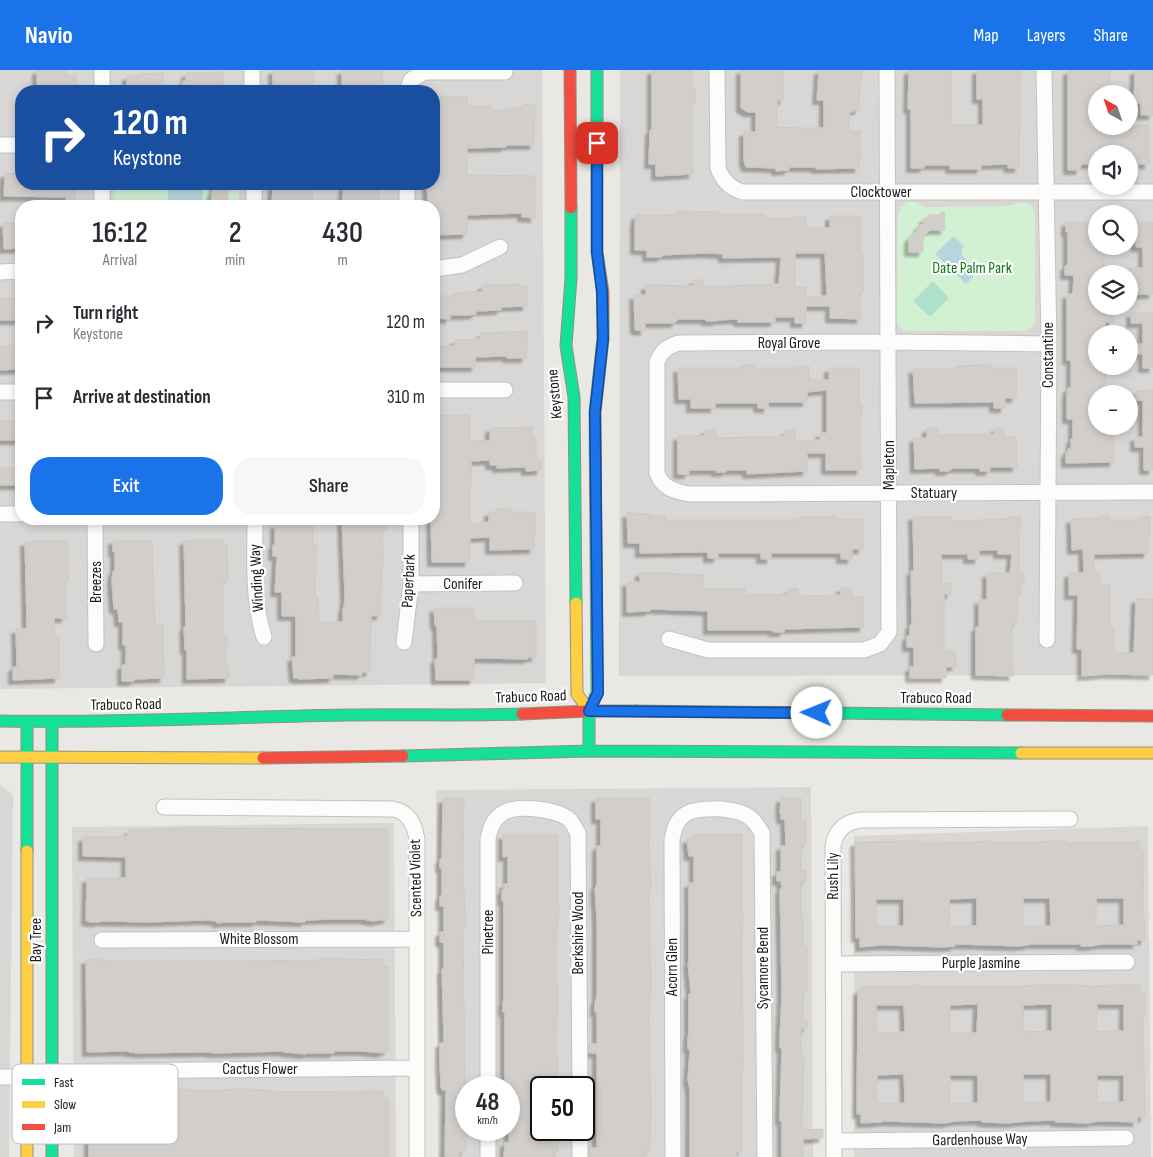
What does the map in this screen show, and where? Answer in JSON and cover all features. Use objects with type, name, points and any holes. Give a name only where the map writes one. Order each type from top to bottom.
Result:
[{"type":"main road","name":"Keystone","points":[[570,70],[571,278],[566,346],[574,397],[578,694],[589,711]]},
{"type":"main road","name":"Keystone","points":[[589,751],[589,711],[598,693],[595,412],[603,339],[602,292],[597,252],[597,70]]},
{"type":"main road","name":"Trabuco Road","points":[[0,721],[154,721],[349,715],[470,716],[589,711],[1153,716]]},
{"type":"main road","name":"Bay Tree","points":[[27,721],[27,1064]]},
{"type":"main road","name":"Bay Tree","points":[[52,722],[52,1064]]},
{"type":"main road","points":[[0,757],[344,758],[589,751],[1153,753]]},
{"type":"main road","name":"Bay Tree","points":[[27,1144],[27,1157]]},
{"type":"main road","name":"Bay Tree","points":[[52,1144],[52,1157]]},
{"type":"street","points":[[102,70],[102,85]]},
{"type":"street","points":[[252,70],[252,85]]},
{"type":"street","name":"Clocktower","points":[[717,70],[718,168],[721,176],[734,189],[742,192],[1153,192]]},
{"type":"street","name":"Mapleton","points":[[669,639],[708,650],[864,650],[880,644],[889,632],[887,70]]},
{"type":"street","name":"Constantine","points":[[1044,70],[1048,344],[1047,640]]},
{"type":"street","points":[[409,85],[411,80],[424,72],[505,72]]},
{"type":"street","points":[[0,145],[15,145]]},
{"type":"street","points":[[440,268],[462,265],[482,257],[500,246]]},
{"type":"street","points":[[0,272],[15,272]]},
{"type":"street","name":"Royal Grove","points":[[659,479],[656,461],[656,369],[659,356],[664,349],[678,343],[889,342],[1048,344]]},
{"type":"street","points":[[440,390],[505,390]]},
{"type":"street","points":[[0,392],[15,392]]},
{"type":"street","name":"Statuary","points":[[659,479],[671,490],[690,494],[1153,492]]},
{"type":"street","points":[[0,514],[15,514]]},
{"type":"street","name":"Breezes","points":[[95,525],[96,644]]},
{"type":"street","name":"Winding Way","points":[[255,525],[255,590],[264,637]]},
{"type":"street","name":"Paperbark","points":[[404,642],[411,584],[411,525]]},
{"type":"street","name":"Conifer","points":[[411,584],[515,583]]},
{"type":"street","name":"Scented Violet","points":[[164,807],[399,810],[406,815],[416,829],[417,1157]]},
{"type":"street","name":"Pinetree","points":[[488,1076],[488,839],[491,826],[504,812],[515,809],[533,810]]},
{"type":"street","name":"Acorn Glen","points":[[673,1157],[672,839],[675,826],[681,817],[688,812],[700,809],[717,810]]},
{"type":"street","name":"Berkshire Wood","points":[[533,810],[561,814],[571,821],[578,833],[580,1076]]},
{"type":"street","name":"Sycamore Bend","points":[[717,810],[732,810],[745,814],[755,821],[762,833],[764,1157]]},
{"type":"street","name":"Rush Lily","points":[[834,1157],[833,846],[839,830],[845,824],[861,820],[1070,820]]},
{"type":"street","name":"White Blossom","points":[[102,940],[417,939]]},
{"type":"street","name":"Purple Jasmine","points":[[834,964],[1128,962]]},
{"type":"street","name":"Cactus Flower","points":[[178,1070],[417,1068]]},
{"type":"street","name":"Gardenhouse Way","points":[[834,1141],[1126,1138]]},
{"type":"street","points":[[488,1141],[488,1157]]},
{"type":"street","points":[[580,1141],[580,1157]]},
{"type":"shaded area","points":[[0,70],[542,70],[546,683],[0,689]]},
{"type":"shaded area","points":[[620,70],[1153,70],[1153,675],[619,676]]},
{"type":"shaded area","points":[[0,785],[13,794],[9,1157],[0,1157]]},
{"type":"shaded area","points":[[811,787],[813,1157],[438,1157],[436,790]]},
{"type":"shaded area","points":[[394,823],[396,1157],[74,1157],[74,1144],[178,1144],[178,1064],[73,1064],[72,827]]},
{"type":"shaded area","points":[[1148,826],[1151,1157],[854,1157],[854,836]]},
{"type":"green space","points":[[114,190],[239,190],[239,200],[115,200]]},
{"type":"green space","name":"Date Palm Park","points":[[907,202],[915,202],[924,207],[1008,206],[1018,203],[1030,205],[1035,218],[1035,323],[1032,327],[1023,331],[905,331],[897,324],[898,215],[900,209]]},
{"type":"green space","points":[[933,281],[949,298],[930,317],[913,301]]},
{"type":"water","points":[[168,190],[203,190],[203,200],[168,200]]},
{"type":"water","points":[[954,236],[964,246],[961,250],[962,255],[978,272],[966,284],[935,254]]},
{"type":"building","points":[[37,70],[66,70],[66,75],[76,75],[76,85],[37,85]]},
{"type":"building","points":[[273,70],[313,70],[314,85],[273,85]]},
{"type":"building","points":[[342,70],[382,70],[383,85],[342,85]]},
{"type":"building","points":[[652,70],[692,70],[692,89],[695,89],[696,103],[692,103],[693,174],[656,176],[656,164],[649,164],[650,130],[652,130]]},
{"type":"building","points":[[741,70],[783,70],[784,100],[777,100],[777,127],[824,128],[824,100],[817,100],[819,70],[862,70],[859,110],[849,112],[849,131],[860,131],[861,161],[859,161],[859,168],[816,169],[816,167],[789,167],[789,170],[776,171],[776,168],[746,167],[744,161],[744,132],[756,132],[756,112],[748,112],[741,108]]},
{"type":"building","points":[[909,70],[951,70],[952,125],[983,125],[983,99],[977,99],[977,70],[1021,70],[1019,168],[1008,168],[1008,164],[981,165],[981,169],[950,169],[950,165],[924,165],[924,168],[911,168],[911,109],[908,109]]},
{"type":"building","points":[[1135,70],[1153,70],[1153,115],[1141,115],[1141,103],[1138,103],[1138,85],[1135,85]]},
{"type":"building","points":[[1068,71],[1110,71],[1110,85],[1088,85],[1088,135],[1138,135],[1138,125],[1149,125],[1149,164],[1138,164],[1138,145],[1088,145],[1088,164],[1081,164],[1080,170],[1068,170]]},
{"type":"building","points":[[224,72],[223,85],[183,85],[183,81],[186,81],[186,73]]},
{"type":"building","points":[[163,73],[162,85],[127,85],[127,76],[139,76],[139,74]]},
{"type":"building","points":[[440,96],[467,97],[467,106],[492,106],[492,110],[511,110],[511,108],[523,108],[523,104],[535,104],[534,145],[467,148],[467,175],[535,176],[535,218],[522,217],[522,213],[467,215],[467,234],[440,235],[440,200],[428,200],[427,190],[440,190]]},
{"type":"building","points":[[5,173],[15,174],[15,190],[75,190],[76,200],[66,200],[66,197],[4,196]]},
{"type":"building","points":[[273,190],[313,190],[313,200],[272,200]]},
{"type":"building","points":[[343,190],[379,190],[379,200],[343,200]]},
{"type":"building","points":[[212,191],[228,191],[228,200],[212,200]]},
{"type":"building","points":[[677,211],[719,212],[719,214],[765,214],[765,218],[805,217],[807,228],[830,228],[830,216],[861,216],[864,292],[860,292],[861,319],[830,318],[830,306],[806,306],[806,323],[795,323],[795,317],[775,317],[775,322],[738,322],[738,319],[706,321],[706,319],[678,319],[675,323],[645,323],[645,331],[635,330],[634,295],[646,295],[646,285],[694,286],[694,280],[704,280],[704,287],[779,284],[781,257],[723,258],[723,254],[708,253],[647,257],[647,250],[635,250],[636,215],[677,215]],"holes":[[[795,253],[825,253],[827,296],[806,297],[806,287],[795,287]]]},
{"type":"building","points":[[944,211],[945,230],[930,230],[923,237],[923,252],[909,252],[909,238],[924,223],[924,218],[928,218],[928,215],[938,215]]},
{"type":"building","points":[[1066,222],[1088,223],[1088,255],[1104,255],[1104,265],[1088,265],[1088,315],[1114,315],[1113,322],[1105,322],[1105,325],[1088,325],[1088,375],[1106,375],[1106,385],[1088,385],[1088,435],[1114,435],[1114,462],[1066,463],[1066,453],[1068,453],[1068,449],[1071,449],[1071,439],[1073,439],[1073,419],[1067,419],[1067,394],[1068,388],[1071,388],[1071,360],[1067,360],[1067,294],[1073,294],[1074,275],[1065,275],[1065,266],[1067,266],[1068,262],[1068,232],[1066,232]]},
{"type":"building","points":[[1138,222],[1153,223],[1153,294],[1138,294],[1138,268],[1143,268],[1143,247],[1138,247]]},
{"type":"building","points":[[3,223],[15,223],[15,248],[4,249]]},
{"type":"building","points":[[520,284],[520,286],[527,286],[527,306],[501,307],[501,310],[476,311],[476,314],[450,315],[450,319],[440,318],[440,296],[455,296],[455,294],[460,292],[482,292],[483,285]]},
{"type":"building","points":[[0,298],[15,298],[15,320],[0,320]]},
{"type":"building","points":[[1153,313],[1153,368],[1143,368],[1143,354],[1138,354],[1138,344],[1143,344],[1143,323],[1131,323],[1131,315]]},
{"type":"building","points":[[528,331],[526,358],[507,358],[507,356],[475,357],[476,367],[440,367],[440,346],[455,346],[455,340],[480,339],[481,333]]},
{"type":"building","points":[[15,345],[15,369],[0,370],[0,346]]},
{"type":"building","points":[[743,365],[754,365],[754,368],[799,368],[809,366],[809,380],[829,380],[829,368],[859,368],[859,394],[860,405],[862,405],[862,417],[860,418],[861,470],[826,470],[826,453],[807,453],[807,471],[747,474],[747,470],[716,472],[716,470],[689,470],[689,474],[678,474],[678,436],[705,436],[705,430],[716,430],[716,438],[785,436],[785,431],[795,430],[795,441],[820,440],[820,433],[827,433],[827,390],[807,392],[807,402],[768,402],[768,408],[758,408],[758,403],[715,403],[715,408],[691,408],[691,399],[679,399],[678,368],[743,368]]},
{"type":"building","points":[[990,365],[990,368],[1017,368],[1016,398],[1005,398],[1005,408],[994,408],[994,402],[915,403],[913,369],[954,369],[956,366]]},
{"type":"building","points":[[1153,390],[1153,470],[1144,470],[1144,447],[1135,447],[1135,437],[1143,437],[1143,400],[1138,400],[1138,391]]},
{"type":"building","points":[[440,415],[469,415],[470,440],[490,441],[490,428],[532,427],[532,438],[536,437],[536,460],[541,460],[541,470],[526,471],[526,467],[497,468],[497,465],[490,465],[490,460],[471,461],[472,486],[469,486],[470,524],[489,522],[489,512],[497,512],[497,509],[510,509],[510,512],[535,512],[536,536],[534,536],[534,549],[490,550],[490,537],[470,538],[469,562],[432,562],[431,525],[440,525]]},
{"type":"building","points":[[0,421],[15,421],[15,440],[0,440]]},
{"type":"building","points":[[927,428],[937,428],[937,435],[995,434],[995,428],[1004,428],[1004,438],[1016,437],[1017,467],[990,467],[990,471],[980,471],[980,468],[953,468],[949,471],[940,471],[940,468],[915,469],[914,438],[927,438]]},
{"type":"building","points":[[0,468],[15,468],[15,485],[0,485]]},
{"type":"building","points":[[627,513],[665,516],[665,520],[799,520],[799,518],[804,517],[836,516],[836,519],[863,519],[863,549],[852,549],[852,559],[841,559],[841,553],[771,553],[771,559],[761,559],[761,553],[718,553],[718,558],[708,558],[708,552],[640,553],[640,543],[628,543]]},
{"type":"building","points":[[913,516],[952,517],[952,521],[1008,519],[1008,516],[1021,517],[1021,530],[1019,530],[1019,572],[1024,572],[1024,584],[1021,583],[1020,595],[1018,595],[1017,622],[1012,622],[1013,676],[976,675],[976,627],[979,627],[979,600],[987,600],[987,573],[1010,573],[1012,554],[998,554],[998,550],[979,550],[979,559],[968,559],[968,554],[941,554],[942,583],[951,583],[951,594],[944,594],[944,651],[955,651],[956,666],[946,667],[946,678],[910,678],[910,667],[914,667],[914,647],[907,647],[907,636],[910,636],[910,625],[912,625],[911,571],[914,571]]},
{"type":"building","points":[[1099,516],[1110,516],[1110,520],[1139,520],[1139,517],[1150,517],[1148,553],[1094,554],[1094,573],[1100,573],[1101,585],[1110,584],[1110,627],[1114,627],[1114,653],[1134,653],[1136,599],[1153,599],[1153,675],[1108,674],[1082,676],[1082,649],[1077,649],[1078,595],[1069,595],[1069,573],[1084,573],[1083,549],[1072,550],[1071,519],[1099,518]]},
{"type":"building","points":[[275,525],[313,525],[313,545],[317,545],[315,597],[318,597],[319,622],[343,622],[345,597],[342,525],[386,525],[386,530],[382,530],[384,566],[382,566],[381,615],[371,616],[370,672],[362,672],[362,675],[333,674],[333,678],[294,678],[292,657],[296,657],[296,616],[282,616],[282,592],[275,592],[277,556],[273,556],[273,545],[275,545]]},
{"type":"building","points":[[113,540],[152,541],[155,625],[163,625],[164,678],[122,681],[122,665],[126,665],[126,645],[123,645],[123,622],[119,622],[118,609],[114,609],[112,581],[113,571],[115,571],[115,552],[113,552]]},
{"type":"building","points":[[223,540],[223,544],[227,544],[228,580],[223,580],[223,635],[227,635],[227,646],[225,647],[226,666],[229,666],[229,678],[187,679],[187,650],[185,650],[184,627],[186,627],[184,541]]},
{"type":"building","points":[[68,541],[69,581],[66,581],[66,618],[54,618],[55,638],[59,638],[59,678],[13,680],[13,667],[17,667],[16,629],[27,629],[25,542]]},
{"type":"building","points":[[640,572],[703,575],[704,589],[745,589],[745,595],[788,594],[788,589],[798,589],[798,596],[841,595],[841,588],[852,588],[852,597],[863,597],[864,627],[784,629],[784,632],[773,632],[773,630],[708,630],[708,611],[650,609],[650,611],[627,612],[627,582],[640,582]]},
{"type":"building","points":[[434,608],[473,608],[475,621],[536,621],[536,657],[528,657],[528,659],[474,658],[474,680],[436,680],[435,659],[438,659]]},
{"type":"building","points":[[464,798],[463,873],[466,924],[463,931],[465,1076],[455,1076],[455,1141],[466,1141],[466,1146],[465,1152],[459,1152],[459,1157],[445,1157],[446,1090],[442,1090],[441,1086],[440,1066],[440,1043],[444,1043],[442,969],[444,969],[444,943],[440,942],[440,932],[444,932],[444,906],[440,906],[440,896],[442,896],[442,868],[440,868],[440,859],[442,859],[443,799]]},
{"type":"building","points":[[596,798],[649,798],[650,802],[651,986],[649,1020],[651,1108],[650,1150],[645,1150],[645,1157],[589,1157],[589,1148],[597,1148],[597,1053],[589,1053],[589,1044],[597,1044],[595,1001],[597,994],[597,920],[595,889],[597,883],[597,846],[601,846],[601,819],[596,819]]},
{"type":"building","points":[[781,798],[801,798],[801,821],[806,821],[806,844],[801,844],[801,871],[806,871],[806,881],[801,881],[803,946],[807,946],[807,991],[803,991],[803,1019],[807,1019],[807,1028],[801,1028],[801,1056],[804,1056],[802,1130],[823,1129],[823,1138],[803,1139],[803,1157],[782,1157],[782,1121],[780,1121],[782,994],[780,889],[782,889],[781,881],[777,881],[777,872],[781,872],[781,846],[786,846],[785,819],[781,819],[780,813]]},
{"type":"building","points":[[179,828],[388,829],[388,919],[373,921],[362,919],[305,920],[305,922],[256,920],[256,922],[217,923],[217,921],[206,920],[149,922],[86,921],[87,878],[126,878],[126,857],[83,856],[83,837],[127,836],[129,830]]},
{"type":"building","points":[[742,834],[744,1061],[742,1078],[742,1151],[736,1151],[736,1157],[690,1157],[690,1089],[688,1080],[690,1049],[688,1049],[689,994],[691,994],[688,963],[689,883],[694,883],[694,856],[689,856],[687,839],[693,839],[693,835]]},
{"type":"building","points":[[503,835],[557,835],[559,912],[557,930],[556,1057],[558,1057],[558,1072],[557,1076],[530,1076],[530,1141],[558,1141],[558,1152],[553,1152],[553,1157],[504,1157],[505,1142],[520,1141],[520,1076],[505,1076],[505,1012],[503,1012],[504,901],[502,901],[502,890],[504,890],[504,884],[508,884],[508,856],[503,857]]},
{"type":"building","points":[[855,842],[1139,842],[1139,850],[1144,850],[1143,919],[1145,920],[1145,940],[1137,940],[1137,944],[1102,944],[1091,946],[1081,946],[1081,944],[1029,944],[1018,946],[955,944],[955,946],[944,947],[882,945],[860,947],[860,937],[856,938]],"holes":[[[977,898],[977,926],[950,926],[949,899]],[[1023,898],[1050,898],[1051,926],[1023,926]],[[1096,898],[1124,898],[1124,925],[1096,926]],[[876,899],[904,899],[904,926],[876,926]]]},
{"type":"building","points":[[324,958],[346,960],[383,959],[383,967],[388,967],[388,1051],[383,1051],[383,1053],[334,1051],[334,1053],[306,1054],[284,1051],[217,1053],[87,1052],[86,960],[243,961],[320,960]]},
{"type":"building","points":[[1140,984],[1140,992],[1145,992],[1145,1016],[1143,1016],[1145,1117],[1137,1117],[1137,1122],[1102,1121],[1091,1123],[1055,1122],[1055,1120],[1008,1123],[982,1122],[982,1120],[945,1123],[882,1121],[861,1123],[861,1114],[857,1114],[858,990],[863,990],[863,986]],"holes":[[[978,1004],[977,1033],[950,1033],[950,1005]],[[1052,1004],[1052,1031],[1024,1032],[1023,1005]],[[1097,1004],[1124,1004],[1124,1031],[1096,1031]],[[876,1005],[904,1005],[905,1032],[877,1033]],[[904,1074],[905,1103],[877,1103],[877,1075]],[[1023,1074],[1051,1074],[1051,1102],[1023,1102]],[[950,1075],[978,1075],[978,1103],[950,1103]],[[1097,1075],[1124,1075],[1124,1102],[1097,1102]]]},
{"type":"building","points":[[178,1089],[193,1091],[270,1090],[270,1092],[384,1091],[384,1098],[389,1098],[389,1157],[89,1157],[89,1144],[178,1144]]},
{"type":"traffic: fast","points":[[597,70],[597,184]]},
{"type":"traffic: fast","points":[[571,208],[571,278],[566,346],[574,397],[576,603]]},
{"type":"traffic: fast","points":[[589,751],[589,711],[597,693],[595,412],[603,339],[603,314]]},
{"type":"traffic: fast","points":[[636,711],[1007,715]]},
{"type":"traffic: fast","points":[[0,721],[522,714]]},
{"type":"traffic: fast","points":[[27,721],[27,851]]},
{"type":"traffic: fast","points":[[52,722],[52,1064]]},
{"type":"traffic: fast","points":[[403,756],[589,751],[1021,753]]},
{"type":"traffic: fast","points":[[52,1144],[52,1157]]},
{"type":"traffic: slow","points":[[576,603],[577,694],[589,711]]},
{"type":"traffic: slow","points":[[1021,753],[1153,753]]},
{"type":"traffic: slow","points":[[0,757],[263,758]]},
{"type":"traffic: slow","points":[[27,851],[27,1064]]},
{"type":"traffic: slow","points":[[27,1144],[27,1157]]},
{"type":"traffic: jam","points":[[570,70],[571,208]]},
{"type":"traffic: jam","points":[[597,184],[597,252],[603,292],[603,314]]},
{"type":"traffic: jam","points":[[522,714],[636,711]]},
{"type":"traffic: jam","points":[[1007,715],[1153,716]]},
{"type":"traffic: jam","points":[[263,758],[403,756]]},
{"type":"route","points":[[597,143],[597,252],[602,292],[603,339],[595,412],[598,693],[589,711],[817,713]]}]
